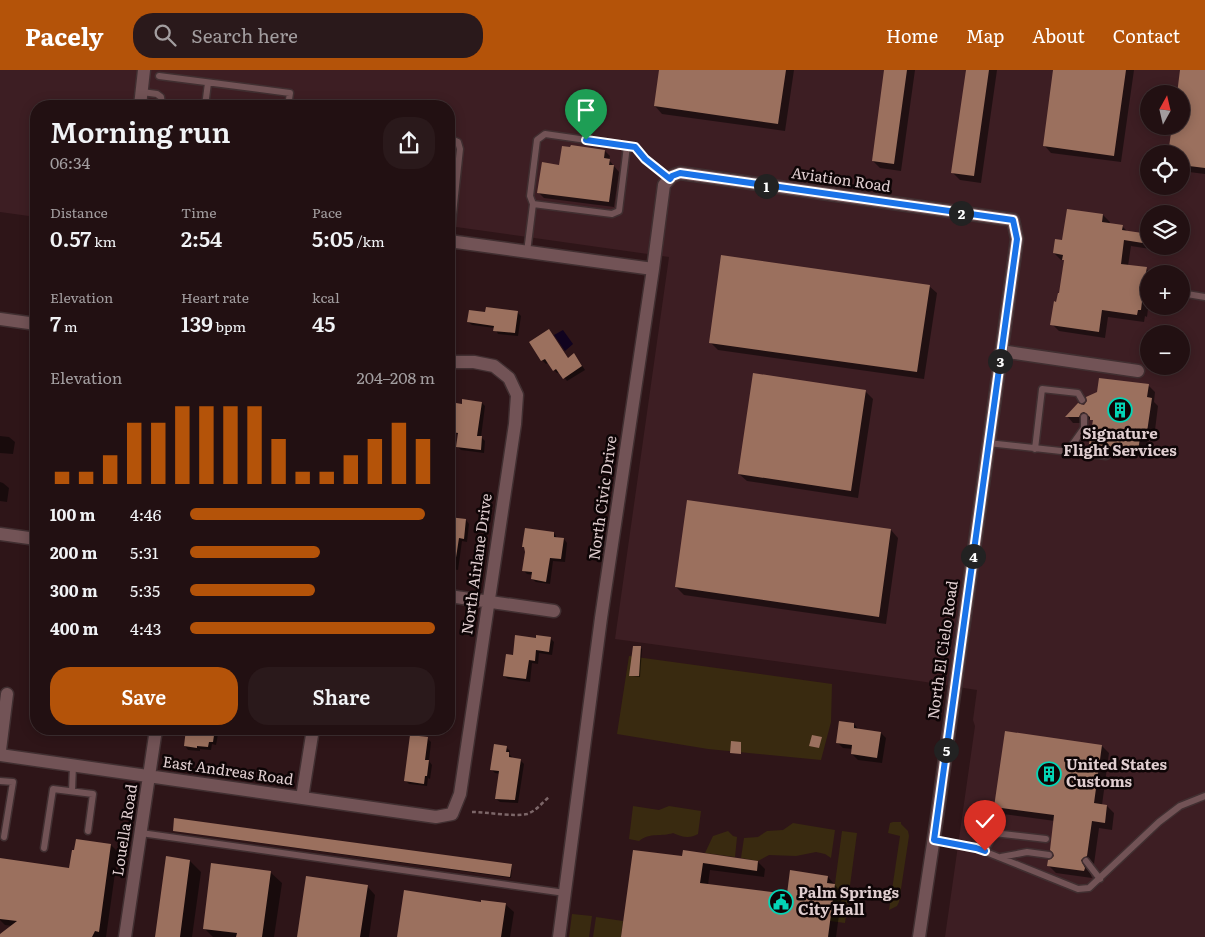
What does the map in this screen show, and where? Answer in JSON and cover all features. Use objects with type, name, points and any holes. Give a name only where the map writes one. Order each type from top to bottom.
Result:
[{"type":"street","points":[[141,100],[144,70]]},
{"type":"street","name":"Aviation Road","points":[[670,179],[672,176],[680,173],[1013,220]]},
{"type":"street","points":[[455,243],[653,269],[664,185],[670,179]]},
{"type":"street","name":"North El Cielo Road","points":[[919,937],[1017,239],[1013,220]]},
{"type":"street","name":"North Civic Drive","points":[[559,937],[600,625],[653,269]]},
{"type":"street","points":[[0,319],[30,323]]},
{"type":"street","points":[[1001,351],[1138,371]]},
{"type":"street","name":"North Airlane Drive","points":[[452,814],[460,794],[515,424],[517,395],[509,378],[494,366],[474,362],[455,362]]},
{"type":"street","points":[[0,534],[30,538]]},
{"type":"street","points":[[455,597],[554,611]]},
{"type":"street","points":[[0,750],[7,694]]},
{"type":"street","name":"Louella Road","points":[[125,937],[155,735]]},
{"type":"street","points":[[302,798],[312,735]]},
{"type":"street","name":"East Andreas Road","points":[[0,755],[436,817],[452,814]]},
{"type":"lane","points":[[159,76],[290,93],[289,100]]},
{"type":"lane","points":[[206,100],[208,83]]},
{"type":"lane","points":[[142,92],[157,94],[161,100]]},
{"type":"lane","points":[[527,252],[533,204],[530,196],[537,140],[545,134],[635,147],[645,159],[670,179]]},
{"type":"lane","points":[[455,141],[458,142],[460,148],[455,191]]},
{"type":"lane","points":[[533,204],[612,214],[619,211],[627,146]]},
{"type":"lane","points":[[1190,294],[1205,297]]},
{"type":"lane","points":[[1035,448],[1042,389],[1078,393],[1082,400]]},
{"type":"lane","points":[[1068,452],[1084,428],[1084,417]]},
{"type":"lane","points":[[988,443],[1106,456]]},
{"type":"lane","points":[[72,791],[74,765]]},
{"type":"lane","points":[[0,781],[12,782],[4,837]]},
{"type":"lane","points":[[44,848],[53,789],[93,794],[88,831]]},
{"type":"lane","points":[[934,840],[976,848],[1078,888],[1089,888],[1159,822],[1180,806],[1205,796]]},
{"type":"lane","points":[[985,851],[994,833],[1046,839]]},
{"type":"lane","points":[[141,834],[565,893]]},
{"type":"lane","points":[[1001,858],[1027,852],[1049,855]]},
{"type":"lane","points":[[1086,861],[1100,879]]},
{"type":"path","points":[[472,812],[527,814],[536,809],[549,796]]},
{"type":"shaded area","points":[[0,70],[1205,70],[1205,937],[945,937],[975,726],[973,720],[977,690],[615,639],[669,257],[455,227],[455,100],[30,100],[30,216],[0,212]]},
{"type":"shaded area","points":[[563,330],[573,344],[565,351],[554,335]]},
{"type":"shaded area","points":[[629,656],[832,684],[831,722],[821,760],[708,749],[617,734]]},
{"type":"shaded area","points":[[633,806],[659,810],[669,806],[701,811],[698,834],[686,837],[673,833],[647,837],[639,841],[629,839]]},
{"type":"shaded area","points":[[901,822],[908,831],[909,836],[899,902],[897,906],[889,910],[900,836],[888,833],[890,823]]},
{"type":"shaded area","points":[[793,823],[835,830],[831,858],[816,852],[796,856],[769,855],[758,861],[741,858],[744,838],[758,837],[767,831],[783,830]]},
{"type":"shaded area","points":[[728,831],[737,837],[735,857],[705,853],[713,836]]},
{"type":"shaded area","points":[[842,831],[857,833],[845,923],[830,921]]},
{"type":"shaded area","points":[[572,914],[592,916],[589,937],[569,937]]},
{"type":"shaded area","points":[[596,917],[623,921],[621,937],[593,937]]},
{"type":"building","points":[[659,70],[786,70],[778,124],[654,106]]},
{"type":"building","points":[[884,70],[907,70],[894,164],[872,161]]},
{"type":"building","points":[[966,70],[989,70],[974,176],[951,173]]},
{"type":"building","points":[[1053,70],[1126,70],[1114,156],[1043,146]]},
{"type":"building","points":[[1180,70],[1205,70],[1205,168],[1190,166],[1190,145],[1169,145],[1171,135],[1190,135],[1190,85],[1178,85]]},
{"type":"building","points":[[571,145],[605,150],[604,158],[610,159],[609,165],[614,165],[609,202],[537,193],[542,162],[559,165],[562,146],[570,147]]},
{"type":"building","points":[[1067,209],[1103,214],[1102,222],[1123,225],[1122,230],[1140,233],[1140,243],[1124,240],[1121,264],[1140,266],[1140,310],[1138,310],[1137,315],[1102,310],[1099,332],[1050,325],[1054,301],[1056,302],[1059,293],[1064,260],[1062,260],[1063,255],[1053,253],[1055,239],[1062,240]]},
{"type":"building","points":[[721,255],[930,285],[917,372],[709,343]]},
{"type":"building","points":[[486,307],[518,311],[515,333],[493,331],[494,326],[467,322],[469,310],[485,312]]},
{"type":"building","points":[[549,329],[568,358],[574,353],[582,366],[563,379],[556,369],[553,371],[545,359],[541,361],[529,342]]},
{"type":"building","points":[[753,373],[866,390],[851,491],[738,474]]},
{"type":"building","name":"Signature Flight Services","points":[[1099,378],[1149,384],[1147,397],[1152,398],[1147,432],[1141,431],[1138,451],[1089,444],[1093,420],[1090,420],[1090,417],[1084,412],[1079,417],[1065,417],[1078,403],[1084,405],[1087,401],[1086,397],[1097,392]]},
{"type":"building","points":[[462,399],[482,402],[477,436],[482,436],[481,450],[456,447],[458,433],[455,432],[456,403],[462,404]]},
{"type":"building","points":[[687,500],[891,529],[879,617],[675,587]]},
{"type":"building","points":[[455,518],[466,519],[464,539],[459,538],[455,564]]},
{"type":"building","points":[[525,528],[554,532],[554,537],[564,538],[561,559],[550,558],[546,582],[531,579],[532,572],[522,571],[525,552],[524,547],[522,547]]},
{"type":"building","points":[[515,635],[536,638],[536,635],[551,637],[549,652],[536,650],[535,661],[529,660],[526,679],[503,676],[506,654],[513,655]]},
{"type":"building","points":[[633,646],[641,646],[639,676],[629,676]]},
{"type":"building","points":[[839,721],[854,723],[854,728],[881,732],[877,758],[851,754],[852,745],[836,743]]},
{"type":"building","name":"United States Customs","points":[[1005,731],[1102,745],[1094,803],[1107,805],[1105,823],[1092,821],[1087,856],[1081,860],[1085,868],[1084,871],[1047,866],[1048,860],[1054,856],[1050,850],[1054,815],[994,807]]},
{"type":"building","points":[[185,735],[214,735],[213,742],[209,742],[208,747],[184,746]]},
{"type":"building","points":[[410,735],[428,737],[425,760],[429,760],[424,784],[404,781]]},
{"type":"building","points":[[812,735],[822,737],[819,748],[809,746]]},
{"type":"building","points":[[731,741],[741,742],[741,754],[730,753]]},
{"type":"building","points":[[494,744],[507,746],[506,752],[509,752],[509,757],[521,759],[515,800],[495,799],[499,771],[490,770]]},
{"type":"building","points":[[174,818],[512,864],[510,877],[173,831]]},
{"type":"building","points":[[76,839],[111,844],[99,932],[95,931],[92,937],[0,937],[0,934],[17,921],[0,919],[0,858],[69,868]]},
{"type":"building","name":"Palm Springs City Hall","points":[[633,850],[682,856],[683,850],[758,861],[757,871],[703,863],[700,883],[787,894],[790,870],[828,876],[827,883],[835,884],[828,937],[621,937]]},
{"type":"building","points":[[166,856],[190,860],[180,937],[155,937]]},
{"type":"building","points":[[211,863],[271,871],[262,937],[236,937],[237,933],[203,929]]},
{"type":"building","points":[[306,876],[368,885],[360,937],[297,937]]},
{"type":"building","points":[[404,890],[481,902],[481,900],[506,903],[501,937],[397,937]]},
{"type":"place","name":"Signature Flight Services","points":[[1120,410]]},
{"type":"place","name":"United States Customs","points":[[1049,774]]},
{"type":"place","name":"Palm Springs City Hall","points":[[781,902]]},
{"type":"route","points":[[586,140],[635,147],[645,159],[670,179],[672,176],[680,173],[1013,220],[1017,239],[934,840],[985,851]]}]
